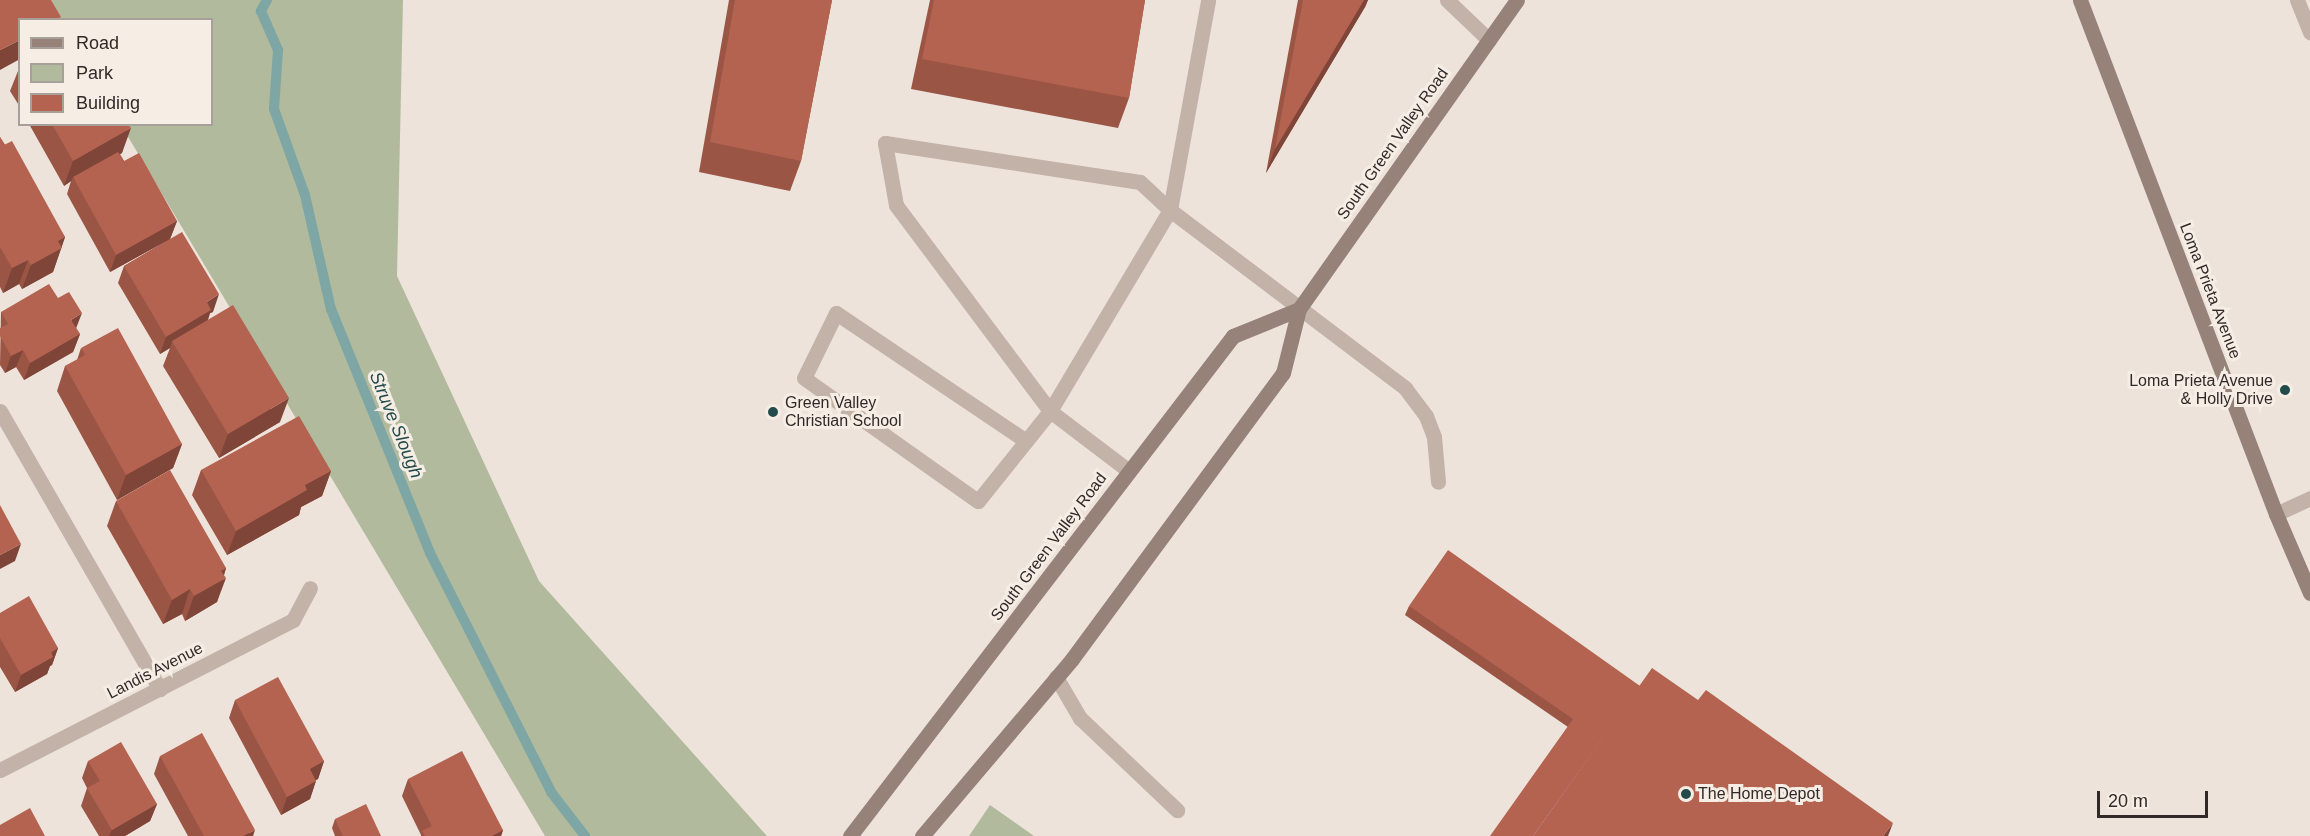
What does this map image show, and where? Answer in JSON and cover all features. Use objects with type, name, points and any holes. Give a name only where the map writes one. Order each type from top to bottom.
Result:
[{"type":"main road","name":"South Green Valley Road","points":[[922,836],[1056,677],[1283,373],[1299,309],[1517,0]]},
{"type":"main road","name":"Loma Prieta Avenue","points":[[2080,0],[2276,514],[2310,593]]},
{"type":"main road","name":"South Green Valley Road","points":[[850,836],[1233,336],[1299,309]]},
{"type":"street","points":[[1026,441],[836,313],[804,378],[978,501],[1026,441],[1050,411],[1170,210],[1208,0]]},
{"type":"street","points":[[1447,0],[1489,40]]},
{"type":"street","points":[[2297,0],[2310,32]]},
{"type":"street","points":[[1129,471],[1050,411],[896,205],[885,143],[1140,182],[1170,210],[1299,309],[1390,374],[1416,400],[1434,436],[1438,482]]},
{"type":"street","points":[[0,411],[160,689]]},
{"type":"street","points":[[2276,514],[2310,498]]},
{"type":"street","name":"Landis Avenue","points":[[0,770],[293,620],[310,588]]},
{"type":"street","points":[[1056,677],[1080,718],[1177,810]]},
{"type":"green space","points":[[46,0],[403,0],[397,276],[539,581],[767,836],[545,836],[122,126],[213,126],[213,18],[57,18]]},
{"type":"green space","points":[[990,805],[1034,836],[969,836]]},
{"type":"building","points":[[0,0],[51,0],[61,17],[18,18],[18,41],[0,50]]},
{"type":"building","points":[[735,0],[832,0],[801,161],[710,142]]},
{"type":"building","points":[[934,0],[1145,0],[1129,98],[922,59]]},
{"type":"building","points":[[1303,0],[1364,0],[1275,149]]},
{"type":"building","points":[[53,126],[130,126],[131,128],[73,161]]},
{"type":"building","points":[[0,137],[4,145],[12,141],[65,237],[58,241],[62,248],[31,265],[28,260],[12,268],[0,247]]},
{"type":"building","points":[[118,152],[124,161],[139,153],[177,221],[116,255],[73,177]]},
{"type":"building","points":[[182,232],[219,294],[207,302],[211,310],[166,337],[124,266]]},
{"type":"building","points":[[49,284],[58,298],[69,292],[82,313],[71,320],[80,334],[30,363],[23,350],[11,356],[0,336],[0,328],[8,324],[1,312]]},
{"type":"building","points":[[233,305],[289,398],[228,434],[172,341]]},
{"type":"building","points":[[118,328],[182,444],[126,475],[65,366],[85,355],[81,348]]},
{"type":"building","points":[[299,416],[331,471],[305,485],[307,490],[236,531],[201,470]]},
{"type":"building","points":[[170,470],[226,568],[221,571],[226,578],[194,596],[190,589],[172,600],[116,501]]},
{"type":"building","points":[[0,505],[21,544],[0,555]]},
{"type":"building","points":[[1448,550],[1640,686],[1533,836],[1490,836],[1573,719],[1409,606]]},
{"type":"building","points":[[29,596],[58,648],[51,652],[53,657],[21,675],[0,638],[0,613]]},
{"type":"building","name":"The Home Depot","points":[[1652,668],[1698,700],[1706,690],[1893,823],[1883,836],[1533,836]]},
{"type":"building","points":[[278,677],[324,761],[310,769],[316,781],[287,797],[235,700]]},
{"type":"building","points":[[202,733],[255,830],[243,836],[204,836],[160,756]]},
{"type":"building","points":[[121,742],[157,804],[112,830],[87,788],[100,781],[88,761]]},
{"type":"building","points":[[462,751],[503,830],[492,836],[425,836],[422,831],[432,826],[408,779]]},
{"type":"building","points":[[366,804],[381,836],[343,836],[335,819]]},
{"type":"building","points":[[30,808],[45,836],[0,836],[0,825]]},
{"type":"waterway","name":"Struve Slough","points":[[267,0],[261,11],[278,50],[274,109],[305,195],[331,309],[430,553],[551,792],[585,836]]},
{"type":"place","name":"Loma Prieta Avenue & Holly Drive","points":[[2285,390]]},
{"type":"place","name":"Green Valley Christian School","points":[[773,412]]},
{"type":"place","name":"The Home Depot","points":[[1686,794]]}]
